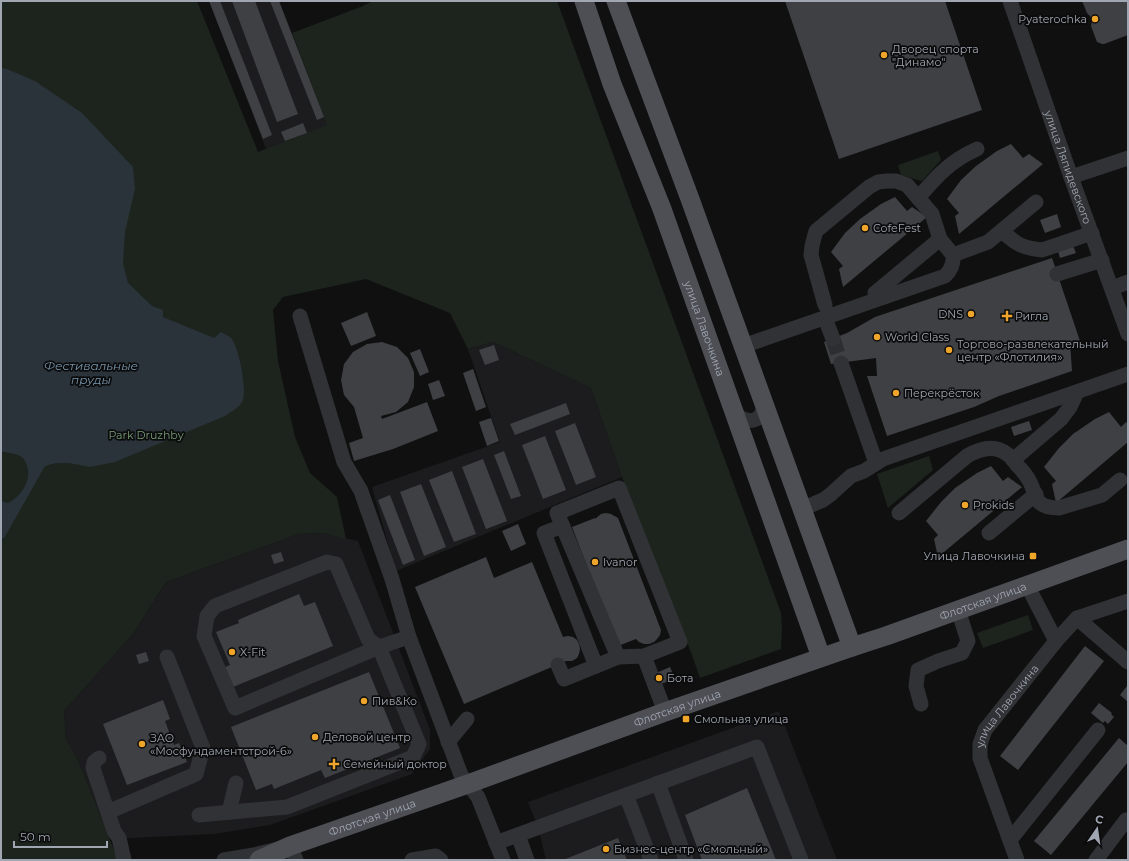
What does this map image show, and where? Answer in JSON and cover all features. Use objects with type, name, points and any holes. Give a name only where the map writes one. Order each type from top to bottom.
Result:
[{"type":"main road","name":"улица Лавочкина","points":[[584,1],[612,84],[662,209],[822,657]]},
{"type":"main road","points":[[616,1],[690,199],[852,646]]},
{"type":"main road","name":"Флотская улица","points":[[293,853],[468,784],[665,712],[852,646],[886,636],[1128,549]]},
{"type":"main road","points":[[259,860],[293,853]]},
{"type":"street","name":"улица Ляпидевского","points":[[1010,1],[1071,177],[1128,334]]},
{"type":"street","points":[[918,198],[942,171],[963,156],[977,149]]},
{"type":"street","points":[[1071,177],[1127,163]]},
{"type":"street","points":[[743,346],[825,311],[945,276],[952,268],[954,260],[953,255],[940,239],[933,216],[907,185],[896,181],[878,182],[869,187],[816,231],[812,246],[812,255],[825,311],[833,339]]},
{"type":"street","points":[[953,255],[985,243],[1002,231],[1036,202]]},
{"type":"street","points":[[1002,231],[1014,242],[1022,246],[1042,250],[1092,233]]},
{"type":"street","points":[[875,293],[940,239]]},
{"type":"street","points":[[1057,274],[1102,260]]},
{"type":"street","points":[[1112,288],[1128,282]]},
{"type":"street","points":[[300,316],[344,462],[361,491],[392,579],[409,637],[448,742],[461,774],[478,797],[503,860]]},
{"type":"street","points":[[841,362],[876,463]]},
{"type":"street","points":[[802,509],[824,500],[849,477],[883,459],[1128,374]]},
{"type":"street","points":[[1013,460],[1061,419],[1070,408],[1077,392]]},
{"type":"street","points":[[734,413],[740,418],[754,420],[762,414],[764,410],[764,402]]},
{"type":"street","points":[[899,513],[972,453],[984,449],[994,448],[1008,454],[1028,479],[1039,502],[1052,508],[1059,508],[1102,496],[1120,480]]},
{"type":"street","points":[[558,665],[564,679],[618,657],[644,656],[680,642],[619,488],[557,513],[618,657]]},
{"type":"street","points":[[989,533],[1036,494]]},
{"type":"street","points":[[563,526],[544,533],[596,666]]},
{"type":"street","points":[[199,815],[287,807],[413,756],[419,744],[379,647],[368,639],[336,564],[326,562],[215,606],[207,616],[204,636],[235,708],[379,647],[409,637]]},
{"type":"street","points":[[1027,586],[1056,641]]},
{"type":"street","points":[[1077,618],[1128,601]]},
{"type":"street","points":[[920,704],[916,686],[918,670],[962,653],[968,641],[958,610]]},
{"type":"street","points":[[1077,618],[1128,662]]},
{"type":"street","name":"улица Лавочкина","points":[[1017,860],[980,758],[980,744],[985,730],[1056,641],[1077,618]]},
{"type":"street","points":[[644,656],[665,712]]},
{"type":"street","points":[[108,812],[196,774],[203,748],[167,657]]},
{"type":"street","points":[[448,742],[467,719]]},
{"type":"street","points":[[1010,840],[1098,730]]},
{"type":"street","points":[[496,843],[757,747],[801,860]]},
{"type":"street","points":[[99,758],[94,762],[93,768],[114,831],[119,838],[124,860]]},
{"type":"street","points":[[229,812],[236,783]]},
{"type":"street","points":[[658,783],[686,860]]},
{"type":"street","points":[[626,795],[651,860]]},
{"type":"street","points":[[1096,860],[1126,820]]},
{"type":"street","points":[[518,835],[528,860]]},
{"type":"street","name":"Флотская улица","points":[[224,860],[254,855],[293,853]]},
{"type":"street","points":[[412,860],[436,856],[441,860]]},
{"type":"shaded area","points":[[209,1],[279,1],[328,125],[266,149]]},
{"type":"shaded area","points":[[493,342],[591,388],[622,477],[396,571],[372,487],[500,442],[468,349]]},
{"type":"shaded area","points":[[323,533],[358,541],[430,730],[430,749],[412,774],[270,825],[214,834],[109,839],[78,760],[66,739],[64,711],[133,634],[166,582],[299,534]]},
{"type":"shaded area","points":[[779,711],[837,860],[546,860],[538,827],[528,802]]},
{"type":"green space","name":"Park Druzhby","points":[[1,1],[197,1],[258,152],[327,125],[292,33],[373,1],[557,1],[781,613],[781,649],[700,678],[622,477],[591,388],[493,342],[468,349],[450,313],[366,279],[283,297],[273,310],[278,361],[295,437],[310,473],[337,497],[346,539],[323,533],[299,534],[166,582],[133,634],[64,711],[66,739],[78,760],[118,860],[1,860]]},
{"type":"green space","points":[[938,151],[941,160],[923,180],[921,181],[901,175],[898,165]]},
{"type":"green space","points":[[929,456],[933,470],[888,508],[877,474]]},
{"type":"green space","points":[[1028,615],[1033,630],[983,648],[977,633]]},
{"type":"water","name":"Фестивальные пруды","points":[[1,68],[7,69],[35,81],[82,113],[133,167],[135,189],[125,232],[123,263],[128,283],[152,306],[163,310],[163,317],[214,338],[221,332],[231,338],[240,360],[244,389],[244,397],[241,404],[225,416],[115,462],[90,467],[69,463],[56,463],[45,466],[4,538],[1,538],[1,501],[8,503],[18,496],[27,481],[28,469],[21,456],[1,451]]},
{"type":"building","points":[[209,1],[220,1],[272,135],[263,139]]},
{"type":"building","points":[[232,1],[255,1],[298,114],[277,122]]},
{"type":"building","points":[[270,1],[279,1],[324,117],[317,120]]},
{"type":"building","name":"Дворец спорта \"Динамо\"","points":[[785,1],[945,1],[982,110],[839,159]]},
{"type":"building","points":[[1082,1],[1128,1],[1128,35],[1104,44],[1097,42],[1091,26],[1092,21]]},
{"type":"building","points":[[303,123],[307,133],[285,141],[281,132]]},
{"type":"building","points":[[1011,144],[1023,158],[1029,154],[1043,164],[959,234],[955,216],[959,213],[947,199],[961,180],[976,166],[997,151]]},
{"type":"building","points":[[895,197],[907,211],[912,207],[927,217],[843,287],[839,269],[843,266],[831,252],[845,233],[860,219],[881,204]]},
{"type":"building","points":[[1057,214],[1061,227],[1045,233],[1040,220]]},
{"type":"building","points":[[1073,246],[1076,253],[1060,258],[1058,251]]},
{"type":"building","name":"Торгово-развлекательный центр «Флотилия»","points":[[1052,258],[1080,341],[1070,342],[1072,371],[999,396],[974,407],[887,436],[867,376],[877,376],[876,358],[831,364],[824,342],[847,333],[875,317]]},
{"type":"building","points":[[367,312],[376,336],[351,346],[341,323]]},
{"type":"building","points":[[382,342],[397,347],[408,358],[414,372],[414,387],[408,402],[396,412],[381,416],[382,419],[427,402],[438,431],[393,449],[354,461],[349,443],[363,438],[354,407],[344,395],[341,380],[344,364],[353,352],[367,344]]},
{"type":"building","points":[[494,345],[499,360],[485,365],[479,350]]},
{"type":"building","points":[[420,349],[429,372],[420,376],[410,353]]},
{"type":"building","points":[[473,369],[486,407],[476,411],[463,373]]},
{"type":"building","points":[[439,380],[445,396],[433,400],[428,384]]},
{"type":"building","points":[[566,403],[570,414],[515,435],[510,424]]},
{"type":"building","points":[[1109,412],[1121,427],[1126,422],[1128,424],[1128,442],[1056,503],[1052,484],[1056,481],[1044,467],[1059,448],[1073,434],[1095,419]]},
{"type":"building","points":[[491,418],[499,441],[487,446],[479,422]]},
{"type":"building","points":[[1029,421],[1032,430],[1014,436],[1011,427]]},
{"type":"building","points":[[575,423],[596,477],[576,485],[555,431]]},
{"type":"building","points":[[545,436],[566,490],[543,499],[522,445]]},
{"type":"building","points":[[504,451],[521,496],[511,499],[494,455]]},
{"type":"building","points":[[483,459],[507,521],[486,529],[462,467]]},
{"type":"building","points":[[991,466],[1003,481],[1008,477],[1022,487],[938,557],[934,539],[938,535],[926,521],[941,502],[955,488],[977,473]]},
{"type":"building","points":[[452,471],[476,534],[454,542],[429,480]]},
{"type":"building","points":[[421,484],[446,547],[424,556],[400,492]]},
{"type":"building","points":[[390,495],[415,560],[403,565],[378,500]]},
{"type":"building","points":[[606,513],[618,518],[661,630],[657,639],[649,644],[644,644],[636,639],[618,646],[572,527],[595,519],[601,514]]},
{"type":"building","points":[[518,524],[526,544],[511,551],[502,531]]},
{"type":"building","points":[[281,552],[284,561],[274,564],[271,555]]},
{"type":"building","points":[[486,557],[494,578],[532,562],[563,637],[573,637],[577,640],[580,649],[577,658],[572,661],[566,661],[464,704],[415,587]]},
{"type":"building","points":[[299,594],[304,606],[315,602],[333,646],[233,687],[225,667],[230,665],[216,632],[239,623],[238,620]]},
{"type":"building","points":[[1085,646],[1104,661],[1018,770],[1000,756]]},
{"type":"building","points":[[146,652],[149,661],[139,664],[136,655]]},
{"type":"building","points":[[670,667],[675,679],[658,685],[654,674]]},
{"type":"building","name":"Деловой центр","points":[[369,672],[400,748],[325,778],[321,770],[274,789],[272,784],[256,790],[231,727]]},
{"type":"building","points":[[1127,686],[1128,687],[1128,702],[1120,695]]},
{"type":"building","name":"ЗАО «Мосфундаментстрой-6»","points":[[163,700],[170,719],[165,721],[174,745],[179,743],[187,762],[127,785],[103,724]]},
{"type":"building","points":[[1099,703],[1112,713],[1111,714],[1114,717],[1108,724],[1105,721],[1103,723],[1091,713]]},
{"type":"building","points":[[1119,738],[1128,746],[1128,762],[1051,855],[1034,841]]},
{"type":"building","points":[[747,788],[776,860],[702,860],[685,815]]},
{"type":"building","name":"Бизнес-центр «Смольный»","points":[[618,838],[627,860],[563,860]]},
{"type":"tunnel","points":[[833,339],[841,363]]},
{"type":"place","name":"Pyaterochka","points":[[1095,19]]},
{"type":"place","name":"Дворец спорта \"Динамо\"","points":[[884,55]]},
{"type":"place","name":"CofeFest","points":[[865,228]]},
{"type":"place","name":"DNS","points":[[971,314]]},
{"type":"place","name":"Ригла","points":[[1007,316]]},
{"type":"place","name":"World Class","points":[[877,337]]},
{"type":"place","name":"Торгово-развлекательный центр «Флотилия»","points":[[949,350]]},
{"type":"place","name":"Перекрёсток","points":[[896,393]]},
{"type":"place","name":"Prokids","points":[[965,505]]},
{"type":"place","name":"Улица Лавочкина","points":[[1033,556]]},
{"type":"place","name":"Ivanor","points":[[595,562]]},
{"type":"place","name":"X-Fit","points":[[232,652]]},
{"type":"place","name":"Бота","points":[[659,678]]},
{"type":"place","name":"Пив&Ко","points":[[364,701]]},
{"type":"place","name":"Смольная улица","points":[[686,719]]},
{"type":"place","name":"Деловой центр","points":[[315,737]]},
{"type":"place","name":"ЗАО «Мосфундаментстрой-6»","points":[[142,744]]},
{"type":"place","name":"Семейный доктор","points":[[334,764]]},
{"type":"place","name":"Бизнес-центр «Смольный»","points":[[606,849]]}]
